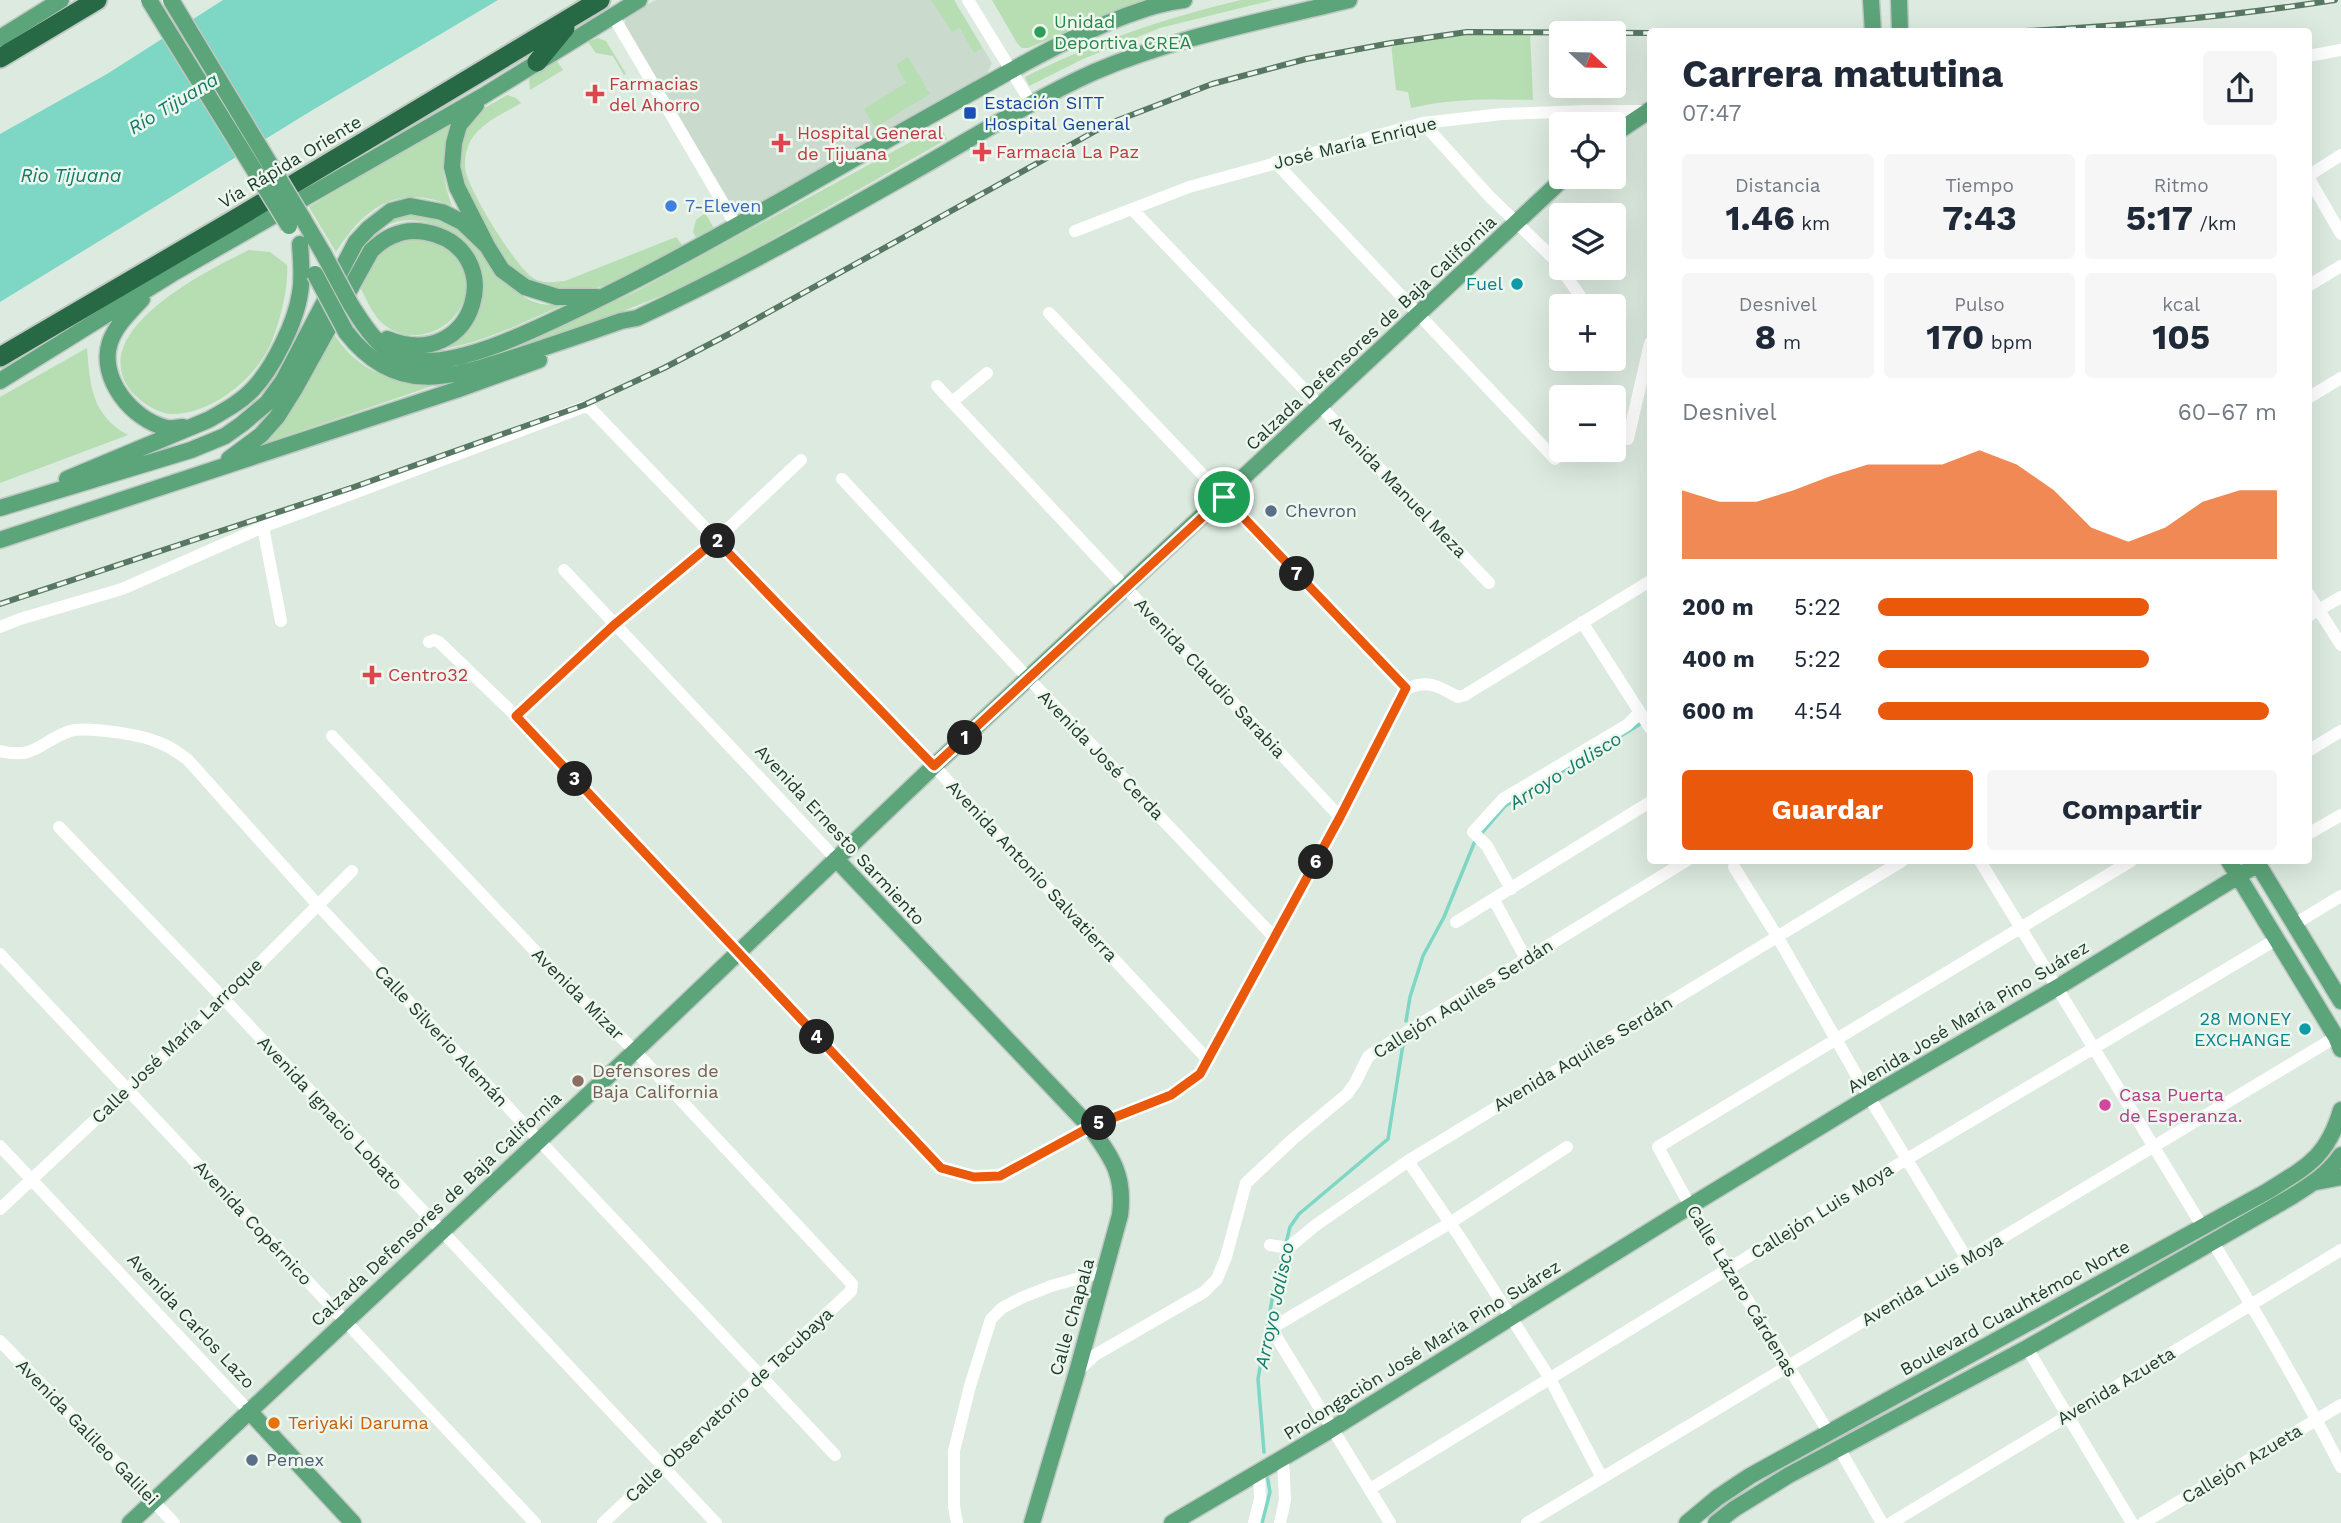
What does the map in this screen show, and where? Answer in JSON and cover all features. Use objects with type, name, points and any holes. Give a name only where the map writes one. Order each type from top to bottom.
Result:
[{"type":"highway","points":[[0,58],[97,0]]},
{"type":"highway","name":"Vía Rápida Oriente","points":[[0,357],[600,0]]},
{"type":"highway","points":[[537,62],[573,17]]},
{"type":"main road","points":[[0,38],[61,0]]},
{"type":"main road","points":[[149,0],[296,223],[323,254],[360,320],[377,343],[396,355],[421,361],[444,359],[495,346],[603,297],[737,227],[839,166],[1011,71],[1117,19],[1150,7],[1184,0]]},
{"type":"main road","points":[[41,495],[77,474],[228,409],[252,391],[270,368],[286,338],[300,296],[302,276],[296,223],[171,0]]},
{"type":"main road","points":[[0,381],[175,272],[483,96],[639,0]]},
{"type":"main road","points":[[0,540],[480,381],[620,330],[637,318],[696,291],[789,242],[1031,103],[1094,72],[1139,54],[1190,39],[1349,0]]},
{"type":"main road","points":[[1871,0],[1873,28]]},
{"type":"main road","points":[[1899,0],[1900,28]]},
{"type":"main road","points":[[483,96],[459,125],[452,167],[457,187],[487,246],[502,270],[525,287],[557,297],[603,297]]},
{"type":"main road","points":[[1626,126],[1647,111]]},
{"type":"main road","name":"Calzada Defensores de Baja California","points":[[130,1523],[1552,189]]},
{"type":"main road","points":[[0,508],[191,450],[225,436],[242,425],[267,403],[283,381],[356,242],[391,211],[410,206],[442,212],[462,222],[487,246]]},
{"type":"main road","points":[[218,467],[261,435],[277,417],[361,267],[380,243],[399,233],[426,232],[450,241],[468,260],[475,286],[474,301],[461,326],[439,343],[422,347],[404,346],[387,340],[360,320]]},
{"type":"main road","points":[[300,244],[346,331],[365,354],[402,373],[426,377],[457,374],[637,318]]},
{"type":"main road","points":[[175,272],[144,297],[121,321],[110,341],[107,356],[112,382],[131,408],[148,420],[168,428],[193,426]]},
{"type":"main road","name":"Avenida Ernesto Sarmiento","points":[[836,859],[1090,1127]]},
{"type":"main road","points":[[2231,864],[2339,1043]]},
{"type":"main road","name":"Avenida José María Pino Suárez","points":[[1690,1206],[1869,1097],[2058,987],[2256,864]]},
{"type":"main road","points":[[2260,864],[2293,925],[2341,1001]]},
{"type":"main road","name":"Boulevard Cuauhtémoc Norte","points":[[1687,1523],[1750,1476],[2266,1192],[2308,1166],[2322,1152],[2333,1135],[2341,1110]]},
{"type":"main road","name":"Calle Chapala","points":[[1032,1523],[1077,1372],[1123,1197],[1115,1163],[1090,1127]]},
{"type":"main road","points":[[1716,1523],[1758,1493],[2027,1348],[2316,1182],[2341,1155]]},
{"type":"main road","points":[[2316,1182],[2341,1177]]},
{"type":"main road","name":"Prolongaciòn José María Pino Suárez","points":[[1172,1523],[1332,1429],[1690,1206]]},
{"type":"main road","name":"Avenida Carlos Lazo","points":[[249,1411],[353,1523]]},
{"type":"street","points":[[968,0],[1031,103]]},
{"type":"street","points":[[613,16],[737,227]]},
{"type":"street","points":[[2312,55],[2341,50]]},
{"type":"street","name":"José María Enrique","points":[[1075,231],[1189,187],[1423,123],[1502,114],[1647,110]]},
{"type":"street","points":[[1423,123],[1489,196],[1555,260],[1579,294]]},
{"type":"street","points":[[2312,173],[2341,155]]},
{"type":"street","points":[[1275,162],[1549,453]]},
{"type":"street","points":[[2312,183],[2341,234]]},
{"type":"street","name":"Avenida Manuel Meza","points":[[1132,209],[1489,583]]},
{"type":"street","points":[[2312,284],[2341,266]]},
{"type":"street","points":[[1049,313],[1406,688]]},
{"type":"street","points":[[1628,439],[1647,357]]},
{"type":"street","points":[[953,402],[987,373]]},
{"type":"street","points":[[2312,396],[2341,378]]},
{"type":"street","name":"Avenida Claudio Sarabia","points":[[937,386],[1340,817]]},
{"type":"street","name":"Avenida Antonio Salvatierra","points":[[263,527],[584,407],[592,409],[934,766],[1208,1060]]},
{"type":"street","points":[[516,716],[614,625],[716,540],[801,460]]},
{"type":"street","name":"Avenida José Cerda","points":[[842,479],[1028,679],[1275,937]]},
{"type":"street","points":[[0,627],[122,589],[263,527],[281,621]]},
{"type":"street","name":"Avenida Ernesto Sarmiento","points":[[564,570],[836,859]]},
{"type":"street","points":[[429,642],[439,642],[516,716],[941,1168],[974,1177],[1000,1176],[1090,1127],[1171,1095],[1200,1074],[1340,817],[1406,688],[1419,683],[1428,684],[1436,685],[1458,697],[1465,695],[1647,584]]},
{"type":"street","points":[[2341,597],[2314,613],[2341,645]]},
{"type":"street","points":[[1582,622],[1647,723]]},
{"type":"street","points":[[1511,889],[1484,843],[1473,832],[1503,799],[1628,725],[1641,713]]},
{"type":"street","name":"Calle Silverio Alemán","points":[[0,751],[26,754],[69,732],[90,728],[158,741],[188,760],[317,904],[835,1455]]},
{"type":"street","points":[[2312,749],[2341,731]]},
{"type":"street","name":"Avenida Mizar","points":[[332,736],[569,988],[635,1051],[852,1284]]},
{"type":"street","points":[[1456,922],[1647,804]]},
{"type":"street","points":[[2312,832],[2341,814]]},
{"type":"street","name":"Avenida Ignacio Lobato","points":[[59,827],[716,1523]]},
{"type":"street","name":"Callejón Aquiles Serdán","points":[[1077,1372],[1096,1356],[1204,1292],[1217,1279],[1226,1257],[1246,1183],[1347,1094],[1373,1053],[1681,864]]},
{"type":"street","name":"Avenida Aquiles Serdán","points":[[1279,1246],[1315,1225],[1408,1161],[1897,864]]},
{"type":"street","points":[[1982,864],[2202,1226]]},
{"type":"street","points":[[1835,1040],[2126,864]]},
{"type":"street","points":[[1734,867],[1968,1259]]},
{"type":"street","name":"Calle José María Larroque","points":[[0,1209],[224,999],[352,871]]},
{"type":"street","points":[[2293,925],[2341,896]]},
{"type":"street","points":[[1494,900],[1527,959]]},
{"type":"street","name":"Callejón Luis Moya","points":[[1370,1489],[1907,1159],[2277,939]]},
{"type":"street","name":"Avenida Copérnico","points":[[0,954],[535,1523]]},
{"type":"street","name":"Calle Lázaro Cárdenas","points":[[1829,1433],[1690,1206],[1658,1147],[1835,1040]]},
{"type":"street","name":"Avenida Luis Moya","points":[[1527,1523],[2155,1145],[2339,1043]]},
{"type":"street","name":"Avenida Carlos Lazo","points":[[0,1146],[249,1411]]},
{"type":"street","points":[[1390,1523],[1332,1429],[1274,1329],[1275,1326],[1450,1223],[1567,1147]]},
{"type":"street","points":[[1408,1161],[1549,1377],[1602,1478]]},
{"type":"street","points":[[2212,1241],[2317,1420],[2341,1467]]},
{"type":"street","name":"Avenida Azueta","points":[[1891,1523],[2341,1250]]},
{"type":"street","points":[[957,1523],[954,1506],[954,1451],[970,1386],[991,1319],[1002,1308],[1021,1297],[1105,1271]]},
{"type":"street","name":"Calle Observatorio de Tacubaya","points":[[603,1523],[851,1291],[852,1284]]},
{"type":"street","name":"Avenida Galileo Galilei","points":[[0,1341],[174,1523]]},
{"type":"street","points":[[2027,1348],[2132,1523]]},
{"type":"street","name":"Callejón Azueta","points":[[2143,1523],[2341,1405]]},
{"type":"street","points":[[1840,1450],[1882,1523]]},
{"type":"street","points":[[1279,1523],[1285,1500],[1283,1458]]},
{"type":"street","points":[[1254,1523],[1261,1499],[1259,1471]]},
{"type":"shaded area","name":"Hospital General de Tijuana","points":[[656,0],[954,0],[992,63],[986,76],[745,212],[735,211],[625,25],[626,16]]},
{"type":"green space","points":[[931,0],[954,0],[982,48],[974,53],[960,28],[952,32]]},
{"type":"green space","name":"Unidad Deportiva CREA","points":[[992,0],[1146,0],[1028,48],[1022,48]]},
{"type":"green space","points":[[1241,0],[1273,0],[1160,28],[1083,59],[1029,86],[1025,77],[1130,32]]},
{"type":"green space","points":[[1467,32],[1530,32],[1533,100],[1487,99],[1411,108],[1408,92],[1396,90],[1391,43]]},
{"type":"green space","points":[[598,38],[606,41],[626,74],[624,75],[613,56],[596,53],[588,42]]},
{"type":"green space","points":[[908,57],[930,94],[875,127],[864,109],[906,83],[896,65]]},
{"type":"green space","points":[[557,61],[563,70],[530,90],[531,77]]},
{"type":"green space","points":[[507,95],[521,103],[477,132],[467,150],[465,170],[476,197],[495,229],[516,260],[533,278],[544,282],[565,281],[676,237],[683,246],[609,285],[590,289],[540,289],[511,267],[489,238],[458,169],[459,147],[466,127],[483,109]]},
{"type":"green space","points":[[453,120],[446,143],[444,163],[445,183],[452,206],[433,199],[416,197],[385,203],[359,222],[336,252],[309,207]]},
{"type":"green space","points":[[940,126],[947,139],[701,280],[578,329],[462,366],[635,292]]},
{"type":"green space","points":[[705,213],[714,228],[697,239],[693,232],[696,220]]},
{"type":"green space","points":[[410,214],[434,218],[465,231],[501,276],[519,293],[541,304],[563,305],[477,341],[424,351],[458,334],[475,258],[462,240],[429,223],[401,221],[378,231],[394,216]]},
{"type":"green space","points":[[413,237],[447,247],[461,267],[466,284],[464,300],[456,315],[444,326],[429,333],[413,335],[396,332],[381,322],[359,285],[386,248]]},
{"type":"green space","points":[[249,250],[270,252],[287,265],[286,285],[278,322],[266,353],[258,365],[238,386],[200,409],[172,414],[144,403],[131,391],[121,369],[124,346],[137,325],[181,288]]},
{"type":"green space","points":[[332,331],[353,357],[376,372],[435,385],[263,444],[293,405]]},
{"type":"green space","points":[[87,348],[95,399],[107,418],[128,435],[0,483],[0,397]]},
{"type":"water","name":"Rio Tijuana","points":[[223,0],[498,0],[0,302],[0,134],[107,74]]},
{"type":"waterway","name":"Arroyo Jalisco","points":[[1480,835],[1505,806],[1642,723]]},
{"type":"waterway","name":"Arroyo Jalisco","points":[[1406,1021],[1410,997],[1423,956],[1444,917],[1475,841]]},
{"type":"waterway","name":"Arroyo Jalisco","points":[[1286,1243],[1290,1227],[1299,1214],[1388,1139],[1404,1038]]},
{"type":"waterway","name":"Arroyo Jalisco","points":[[1264,1452],[1258,1379],[1273,1294],[1284,1251]]},
{"type":"waterway","name":"Arroyo Jalisco","points":[[1262,1523],[1270,1492],[1267,1475]]},
{"type":"railway","points":[[2072,28],[2171,20],[2335,0]]},
{"type":"railway","points":[[0,604],[354,487],[584,405],[731,333],[1108,124],[1212,84],[1306,59],[1467,32],[1647,33]]},
{"type":"place","name":"Unidad Deportiva CREA","points":[[1040,32]]},
{"type":"place","name":"Farmacias del Ahorro","points":[[595,94]]},
{"type":"place","name":"Estación SITT Hospital General","points":[[970,113]]},
{"type":"place","name":"Hospital General de Tijuana","points":[[781,143]]},
{"type":"place","name":"Farmacia La Paz","points":[[982,152]]},
{"type":"place","name":"7-Eleven","points":[[671,206]]},
{"type":"place","name":"Fuel","points":[[1517,284]]},
{"type":"place","name":"Chevron","points":[[1271,511]]},
{"type":"place","name":"Centro32","points":[[372,675]]},
{"type":"place","name":"28 MONEY EXCHANGE","points":[[2305,1029]]},
{"type":"place","name":"Defensores de Baja California","points":[[578,1081]]},
{"type":"place","name":"Casa Puerta de Esperanza.","points":[[2105,1105]]},
{"type":"place","name":"Teriyaki Daruma","points":[[274,1423]]},
{"type":"place","name":"Pemex","points":[[252,1460]]},
{"type":"route","points":[[1224,497],[1406,688],[1340,817],[1200,1074],[1171,1095],[1090,1127],[1000,1176],[974,1177],[941,1168],[516,716],[614,625],[716,540],[934,766],[1224,497]]},
{"type":"water label","name":"Río Tijuana","points":[[173,103]]}]
